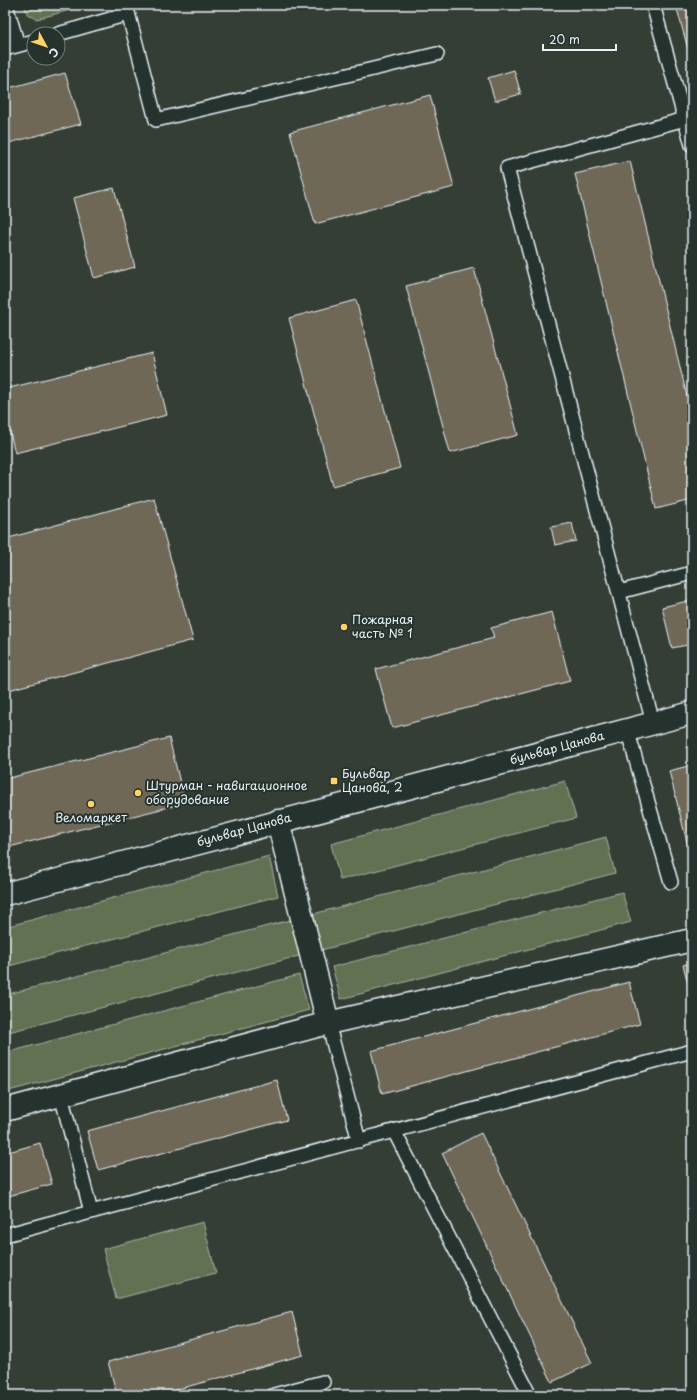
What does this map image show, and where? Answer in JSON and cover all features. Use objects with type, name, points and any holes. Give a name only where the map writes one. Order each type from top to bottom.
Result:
[{"type":"street","name":"бульвар Цанова","points":[[5,894],[653,722],[692,713]]},
{"type":"street","points":[[278,821],[328,1023]]},
{"type":"street","points":[[5,1110],[328,1023],[692,940]]},
{"type":"lane","points":[[6,5],[18,45]]},
{"type":"lane","points":[[653,5],[692,145]]},
{"type":"lane","points":[[66,31],[127,9],[156,120],[437,54]]},
{"type":"lane","points":[[5,49],[26,43]]},
{"type":"lane","points":[[653,722],[507,168],[685,119]]},
{"type":"lane","points":[[619,592],[692,573]]},
{"type":"lane","points":[[628,729],[671,882]]},
{"type":"lane","points":[[328,1023],[359,1141]]},
{"type":"lane","points":[[5,1235],[692,1051]]},
{"type":"lane","points":[[61,1095],[91,1212]]},
{"type":"lane","points":[[394,1131],[530,1395]]},
{"type":"lane","points":[[276,1395],[323,1382]]},
{"type":"green space","points":[[24,5],[88,5],[37,19],[27,14]]},
{"type":"green space","points":[[565,781],[576,818],[340,880],[331,844]]},
{"type":"green space","points":[[606,837],[615,873],[5,1033],[5,995]]},
{"type":"green space","points":[[269,856],[278,896],[5,967],[5,927]]},
{"type":"green space","points":[[622,892],[631,922],[341,999],[332,967]]},
{"type":"green space","points":[[299,975],[309,1010],[5,1092],[5,1053]]},
{"type":"green space","points":[[203,1222],[216,1273],[116,1299],[103,1249]]},
{"type":"building","points":[[676,5],[692,5],[692,64]]},
{"type":"building","points":[[514,70],[521,94],[495,101],[488,78]]},
{"type":"building","points":[[65,73],[81,124],[5,144],[5,89]]},
{"type":"building","points":[[430,95],[454,187],[315,224],[290,132]]},
{"type":"building","points":[[630,161],[692,417],[692,500],[656,509],[575,174]]},
{"type":"building","points":[[114,188],[135,267],[94,278],[73,198]]},
{"type":"building","points":[[474,268],[518,435],[450,453],[406,286]]},
{"type":"building","points":[[356,300],[400,468],[333,486],[289,318]]},
{"type":"building","points":[[152,353],[167,415],[15,453],[5,412],[5,389]]},
{"type":"building","points":[[154,498],[193,640],[5,691],[5,539]]},
{"type":"building","points":[[572,523],[576,541],[555,545],[551,527]]},
{"type":"building","points":[[692,600],[692,644],[672,648],[662,607]]},
{"type":"building","points":[[552,612],[570,681],[392,728],[376,669],[494,638],[491,628]]},
{"type":"building","points":[[169,738],[185,803],[5,848],[5,779]]},
{"type":"building","points":[[692,765],[692,862],[669,771]]},
{"type":"building","points":[[692,963],[692,998],[683,965]]},
{"type":"building","points":[[629,982],[640,1024],[382,1094],[371,1051]]},
{"type":"building","points":[[277,1080],[287,1120],[98,1170],[87,1131]]},
{"type":"building","points":[[481,1133],[592,1363],[552,1382],[442,1153]]},
{"type":"building","points":[[40,1143],[52,1184],[5,1197],[5,1153]]},
{"type":"building","points":[[292,1312],[303,1355],[157,1395],[117,1395],[108,1362]]},
{"type":"place","name":"Пожарная часть № 1","points":[[344,627]]},
{"type":"place","name":"Бульвар Цанова, 2","points":[[334,781]]},
{"type":"place","name":"Штурман - навигационное оборудование","points":[[138,793]]},
{"type":"place","name":"Веломаркет","points":[[91,804]]}]
